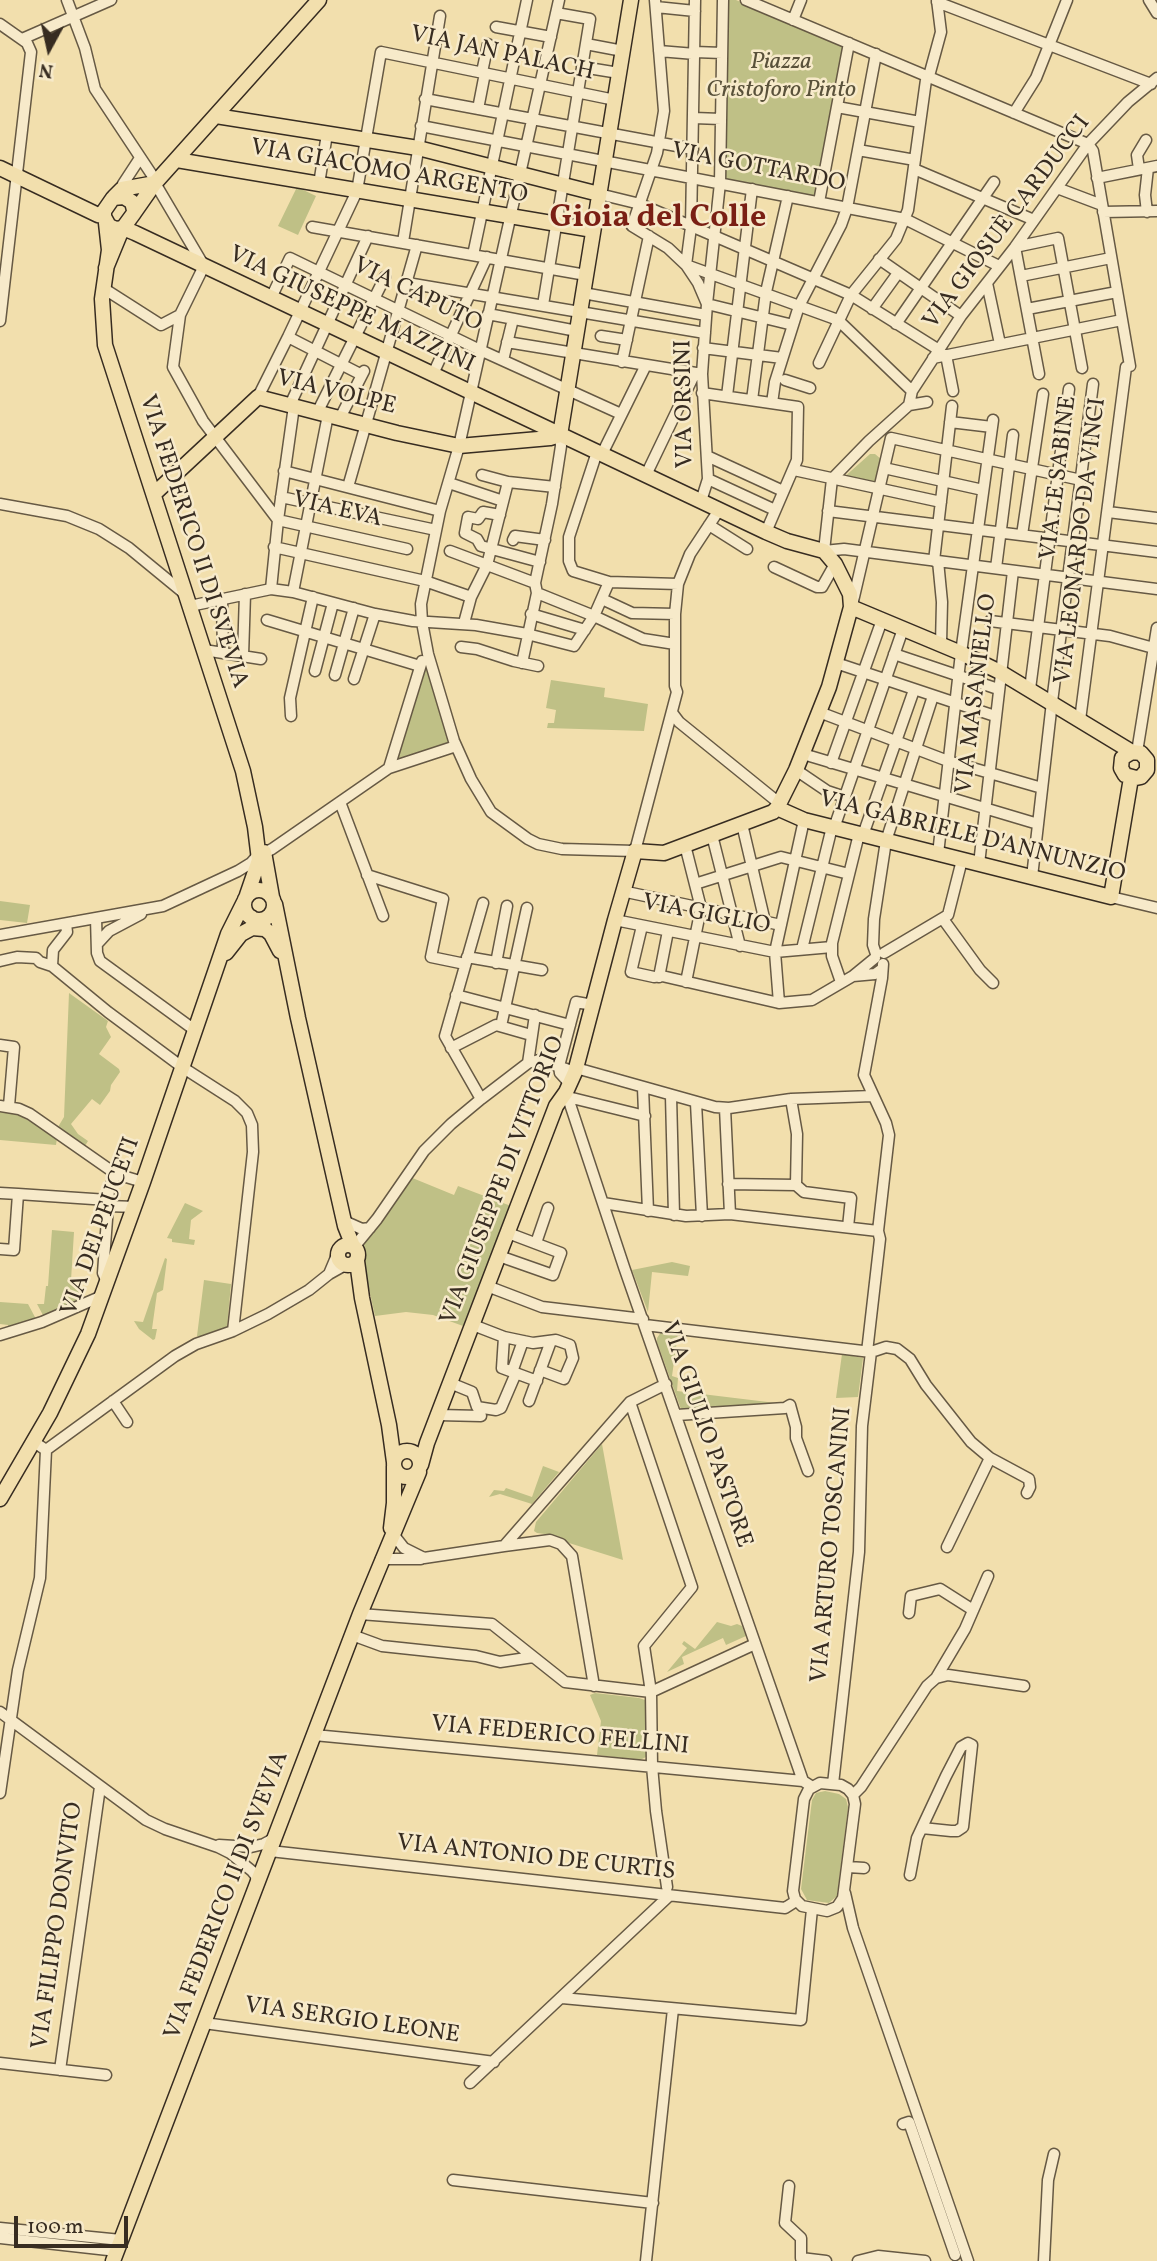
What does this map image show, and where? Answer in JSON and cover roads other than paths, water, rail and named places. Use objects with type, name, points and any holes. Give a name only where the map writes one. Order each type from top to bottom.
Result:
[{"type":"main road","points":[[0,169],[98,215],[116,229],[123,228],[155,183],[319,0]]},
{"type":"main road","points":[[560,435],[631,0]]},
{"type":"main road","points":[[216,116],[418,148],[599,194]]},
{"type":"main road","name":"VIA GIACOMO ARGENTO","points":[[177,160],[593,230]]},
{"type":"main road","points":[[105,219],[104,211],[118,194],[155,183]]},
{"type":"main road","points":[[118,194],[130,201],[134,213]]},
{"type":"main road","name":"VIA FEDERICO II DI SVEVIA","points":[[105,219],[109,242],[102,321],[107,353],[243,771],[288,972]]},
{"type":"main road","name":"VIA FEDERICO II DI SVEVIA","points":[[106,268],[123,228]]},
{"type":"main road","name":"VIA GIUSEPPE MAZZINI","points":[[123,228],[766,532],[824,551]]},
{"type":"main road","name":"VIA VOLPE","points":[[153,494],[258,397],[459,446],[560,435]]},
{"type":"main road","points":[[635,851],[664,853],[773,813],[778,806],[803,754],[819,712],[851,607],[850,594],[835,564],[824,551]]},
{"type":"main road","points":[[851,607],[1000,672],[1052,702],[1080,720],[1134,752],[1147,760],[1152,771],[1141,777],[1131,778],[1122,771],[1124,756],[1134,752]]},
{"type":"main road","points":[[1111,897],[1131,778]]},
{"type":"main road","name":"VIA GABRIELE D'ANNUNZIO","points":[[778,806],[804,820],[1111,897]]},
{"type":"main road","name":"VIA GIUSEPPE DI VITTORIO","points":[[420,1468],[427,1443],[556,1106],[571,1082],[635,851]]},
{"type":"main road","points":[[261,861],[246,898],[245,911],[275,940],[288,972],[345,1223],[347,1256]]},
{"type":"main road","points":[[221,959],[236,938],[272,913],[274,900],[260,889],[246,898]]},
{"type":"main road","name":"VIA DEI PEUCETI","points":[[0,1499],[40,1446],[80,1353],[135,1207],[228,934],[246,898]]},
{"type":"main road","name":"VIA FEDERICO II DI SVEVIA","points":[[347,1256],[359,1283],[389,1425],[394,1464],[394,1503],[387,1547]]},
{"type":"main road","name":"VIA FEDERICO II DI SVEVIA","points":[[389,1425],[398,1441],[409,1452]]},
{"type":"main road","points":[[409,1452],[418,1456],[420,1468],[415,1476],[405,1477],[396,1471],[394,1464],[398,1454],[427,1443]]},
{"type":"main road","name":"VIA FEDERICO II DI SVEVIA","points":[[117,2250],[352,1635],[420,1468]]},
{"type":"street","points":[[67,0],[85,48],[95,89],[152,175],[204,266]]},
{"type":"street","points":[[22,39],[111,0]]},
{"type":"street","points":[[473,255],[527,0]]},
{"type":"street","points":[[559,0],[459,446],[440,511],[421,604],[429,654],[456,746],[471,779],[492,812],[528,839],[557,848],[635,851],[677,692],[675,614],[678,584],[690,554],[719,510]]},
{"type":"street","points":[[720,183],[723,0]]},
{"type":"street","points":[[746,0],[1088,144]]},
{"type":"street","points":[[793,20],[801,0]]},
{"type":"street","points":[[1014,113],[1036,78],[1067,0]]},
{"type":"street","points":[[1149,0],[1157,13]]},
{"type":"street","points":[[819,363],[850,296],[896,240],[905,219],[926,80],[941,32],[937,1],[1049,45],[1154,81]]},
{"type":"street","points":[[640,204],[659,143],[664,111],[655,3],[695,5],[691,227],[686,265],[838,320],[912,391]]},
{"type":"street","points":[[543,305],[590,19],[556,13]]},
{"type":"street","points":[[402,243],[440,16]]},
{"type":"street","points":[[0,24],[31,47],[16,176],[5,229],[0,321]]},
{"type":"street","points":[[496,27],[551,37]]},
{"type":"street","points":[[819,202],[849,43]]},
{"type":"street","points":[[478,109],[488,44]]},
{"type":"street","points":[[586,44],[623,51]]},
{"type":"street","name":"VIA JAN PALACH","points":[[365,140],[381,51],[615,100]]},
{"type":"street","points":[[659,51],[722,53]]},
{"type":"street","points":[[772,403],[775,382],[799,306],[847,208],[876,54]]},
{"type":"street","points":[[582,67],[619,74]]},
{"type":"street","name":"VIA GIOSUÈ CARDUCCI","points":[[909,405],[912,391],[939,354],[961,316],[1015,247],[1088,144],[1128,102],[1154,81]]},
{"type":"street","points":[[425,99],[693,149]]},
{"type":"street","points":[[836,107],[920,122]]},
{"type":"street","points":[[694,118],[721,118]]},
{"type":"street","name":"VIA GOTTARDO","points":[[421,126],[905,219],[999,266]]},
{"type":"street","points":[[319,184],[327,134]]},
{"type":"street","points":[[258,397],[357,191],[365,140]]},
{"type":"street","points":[[1057,188],[1103,209],[1152,211],[1144,195],[1148,168],[1137,155],[1146,140]]},
{"type":"street","name":"VIA LEONARDO DA VINCI","points":[[1080,720],[1128,367],[1093,151],[1088,144]]},
{"type":"street","points":[[858,150],[914,164],[1034,220]]},
{"type":"street","points":[[118,194],[140,158]]},
{"type":"street","points":[[1097,178],[1148,168]]},
{"type":"street","points":[[896,324],[993,182]]},
{"type":"street","name":"VIA ORSINI","points":[[701,501],[708,479],[699,374],[704,348],[720,183]]},
{"type":"street","points":[[727,396],[752,189]]},
{"type":"street","points":[[599,194],[640,204],[850,296],[939,354],[953,391]]},
{"type":"street","points":[[752,400],[765,294],[788,196]]},
{"type":"street","name":"VIA ORSINI","points":[[640,204],[632,226],[668,248],[686,265],[698,283],[707,310]]},
{"type":"street","points":[[313,227],[586,275]]},
{"type":"street","points":[[271,589],[292,406],[313,351],[368,236]]},
{"type":"street","points":[[622,362],[649,236]]},
{"type":"street","points":[[1039,374],[1015,247],[1058,238],[1082,368]]},
{"type":"street","points":[[348,487],[417,245]]},
{"type":"street","points":[[433,374],[487,257]]},
{"type":"street","name":"VIA CAPUTO","points":[[271,298],[289,258],[621,414]]},
{"type":"street","points":[[1021,276],[1111,258]]},
{"type":"street","points":[[879,259],[961,316]]},
{"type":"street","name":"VIA EVA","points":[[204,266],[180,315],[173,367],[203,421],[278,520],[407,549]]},
{"type":"street","points":[[872,309],[898,272]]},
{"type":"street","points":[[293,592],[314,479],[341,364],[385,277]]},
{"type":"street","points":[[407,283],[705,333]]},
{"type":"street","points":[[987,283],[1000,344]]},
{"type":"street","points":[[103,288],[161,325],[180,315]]},
{"type":"street","points":[[1027,309],[1117,292]]},
{"type":"street","points":[[583,293],[635,303],[737,311],[793,326]]},
{"type":"street","points":[[488,314],[577,331]]},
{"type":"street","points":[[503,360],[513,319]]},
{"type":"street","points":[[939,354],[1122,320]]},
{"type":"street","points":[[601,336],[627,340]]},
{"type":"street","points":[[288,337],[313,351],[363,372],[328,415]]},
{"type":"street","points":[[507,342],[699,374],[646,475]]},
{"type":"street","points":[[704,348],[782,358]]},
{"type":"street","points":[[646,365],[599,453],[572,525],[569,561],[573,571],[609,582],[678,584]]},
{"type":"street","points":[[785,380],[810,388]]},
{"type":"street","name":"VIA LE SABINE","points":[[1032,877],[1093,384]]},
{"type":"street","points":[[1030,690],[1069,389]]},
{"type":"street","points":[[702,393],[799,407],[797,460],[766,532]]},
{"type":"street","points":[[1022,535],[1043,394]]},
{"type":"street","points":[[927,402],[909,405],[882,428],[832,479],[824,551],[844,549],[1157,589]]},
{"type":"street","points":[[941,645],[941,598],[936,561],[952,406]]},
{"type":"street","points":[[938,854],[958,676],[993,424],[950,422]]},
{"type":"street","points":[[882,428],[891,438],[1081,480]]},
{"type":"street","points":[[522,663],[555,487],[560,435]]},
{"type":"street","points":[[996,568],[1013,435]]},
{"type":"street","points":[[851,607],[891,438]]},
{"type":"street","points":[[707,456],[783,491]]},
{"type":"street","points":[[884,468],[983,490]]},
{"type":"street","points":[[793,470],[940,502]]},
{"type":"street","points":[[284,471],[440,511]]},
{"type":"street","points":[[482,475],[508,482],[555,487]]},
{"type":"street","points":[[708,479],[775,510]]},
{"type":"street","points":[[464,623],[471,597],[487,565],[508,482]]},
{"type":"street","points":[[449,483],[503,501]]},
{"type":"street","points":[[281,497],[436,530]]},
{"type":"street","points":[[0,504],[67,516],[99,529],[129,548],[188,600],[222,599],[271,589],[293,592],[375,614],[422,622],[464,623],[527,634],[574,646],[594,616],[609,582]]},
{"type":"street","points":[[828,511],[1157,552]]},
{"type":"street","points":[[500,515],[484,512],[478,519],[468,517],[464,533],[477,539],[481,546],[540,562]]},
{"type":"street","points":[[1108,512],[1157,518]]},
{"type":"street","points":[[549,521],[572,525]]},
{"type":"street","points":[[709,524],[747,549]]},
{"type":"street","points":[[513,540],[515,536],[545,540]]},
{"type":"street","points":[[274,547],[425,581],[471,597]]},
{"type":"street","points":[[450,551],[487,565],[643,639],[675,644]]},
{"type":"street","points":[[774,567],[822,587],[835,564]]},
{"type":"street","name":"VIA MASANIELLO","points":[[979,864],[1013,571]]},
{"type":"street","points":[[243,656],[244,594]]},
{"type":"street","points":[[291,716],[290,698],[313,597]]},
{"type":"street","points":[[222,599],[223,653]]},
{"type":"street","points":[[602,599],[632,612],[675,614]]},
{"type":"street","points":[[315,671],[333,603]]},
{"type":"street","points":[[335,675],[354,608]]},
{"type":"street","points":[[354,679],[375,614]]},
{"type":"street","points":[[531,614],[585,630]]},
{"type":"street","points":[[267,620],[420,666]]},
{"type":"street","points":[[831,763],[882,620]]},
{"type":"street","points":[[990,621],[1110,636],[1155,649]]},
{"type":"street","points":[[1134,752],[1157,628]]},
{"type":"street","points":[[802,949],[833,827],[903,629]]},
{"type":"street","points":[[461,647],[538,666]]},
{"type":"street","points":[[204,650],[261,659]]},
{"type":"street","points":[[389,768],[420,666],[429,654]]},
{"type":"street","points":[[894,654],[998,690]]},
{"type":"street","points":[[836,663],[995,716]]},
{"type":"street","points":[[841,982],[834,965],[832,947],[849,874],[914,690]]},
{"type":"street","points":[[603,1203],[674,1215],[730,1214],[878,1231],[888,1129],[864,1075],[882,978],[880,960],[873,945],[874,919],[886,841],[933,696]]},
{"type":"street","points":[[819,712],[948,761],[1042,788]]},
{"type":"street","points":[[673,714],[778,806]]},
{"type":"street","points":[[97,944],[118,925],[261,861],[272,849],[389,768],[456,746]]},
{"type":"street","points":[[803,754],[1038,824]]},
{"type":"street","points":[[796,770],[827,791],[845,797]]},
{"type":"street","points":[[340,802],[383,916]]},
{"type":"street","points":[[779,1003],[775,952],[804,820]]},
{"type":"street","points":[[742,824],[765,922]]},
{"type":"street","points":[[712,835],[740,946]]},
{"type":"street","points":[[685,845],[701,908],[686,982]]},
{"type":"street","points":[[695,884],[781,857],[849,874]]},
{"type":"street","points":[[642,926],[631,972],[779,1003],[812,1000],[943,919],[950,910],[962,860]]},
{"type":"street","points":[[368,874],[443,899],[431,957],[542,970]]},
{"type":"street","points":[[622,891],[781,925]]},
{"type":"street","name":"VIA GABRIELE D'ANNUNZIO","points":[[1111,897],[1157,908]]},
{"type":"street","points":[[481,1099],[444,1037],[483,903]]},
{"type":"street","points":[[0,935],[163,906]]},
{"type":"street","points":[[496,963],[507,906]]},
{"type":"street","points":[[500,1026],[527,908]]},
{"type":"street","points":[[96,918],[97,957],[100,961],[196,1031]]},
{"type":"street","points":[[943,919],[980,970],[993,983]]},
{"type":"street","name":"VIA GIGLIO","points":[[615,920],[775,952],[832,947]]},
{"type":"street","points":[[52,966],[53,950],[67,932],[66,924]]},
{"type":"street","points":[[660,977],[668,931]]},
{"type":"street","points":[[0,961],[17,957],[36,958],[48,950],[53,950]]},
{"type":"street","points":[[36,958],[52,966],[108,1012],[242,1107],[252,1125],[253,1152],[233,1331]]},
{"type":"street","points":[[456,995],[570,1026]]},
{"type":"street","points":[[559,1066],[576,1002],[593,1005]]},
{"type":"street","points":[[528,1063],[535,1015]]},
{"type":"street","points":[[451,1048],[496,1025],[531,1035]]},
{"type":"street","points":[[0,1045],[14,1047],[5,1106],[30,1114],[116,1174],[143,1182]]},
{"type":"street","points":[[0,1793],[18,1670],[40,1578],[40,1446],[113,1402],[174,1356],[196,1344],[233,1331],[318,1284],[347,1256],[370,1228],[424,1151],[451,1124],[528,1063],[539,1060],[559,1066],[571,1082],[645,1116]]},
{"type":"street","points":[[571,1082],[643,1088],[725,1108],[791,1099],[872,1096]]},
{"type":"street","name":"VIA GIULIO PASTORE","points":[[571,1082],[603,1203],[755,1644],[807,1784]]},
{"type":"street","points":[[643,1088],[648,1211]]},
{"type":"street","points":[[671,1096],[674,1215]]},
{"type":"street","points":[[791,1099],[797,1134],[796,1185]]},
{"type":"street","points":[[696,1103],[702,1216]]},
{"type":"street","points":[[725,1108],[730,1214]]},
{"type":"street","points":[[0,1335],[42,1322],[105,1289],[103,1273],[109,1189],[116,1174]]},
{"type":"street","points":[[729,1184],[796,1185],[804,1192],[850,1198],[848,1227]]},
{"type":"street","points":[[0,1192],[135,1207]]},
{"type":"street","points":[[0,1249],[14,1250],[18,1194]]},
{"type":"street","points":[[536,1244],[548,1208]]},
{"type":"street","points":[[345,1223],[362,1229],[370,1228]]},
{"type":"street","name":"VIA ARTURO TOSCANINI","points":[[832,1784],[859,1552],[862,1426],[880,1239],[878,1231]]},
{"type":"street","points":[[499,1256],[553,1275],[561,1253],[508,1233]]},
{"type":"street","points":[[487,1286],[542,1307],[869,1352],[890,1347],[901,1351],[976,1448],[1029,1479],[1030,1487],[1027,1493]]},
{"type":"street","points":[[472,1325],[523,1341],[551,1341],[570,1345],[573,1358],[564,1379],[502,1368],[504,1337]]},
{"type":"street","points":[[450,1383],[472,1392],[480,1409],[501,1408],[523,1341]]},
{"type":"street","points":[[529,1401],[551,1341]]},
{"type":"street","points":[[504,1546],[630,1402],[666,1384]]},
{"type":"street","points":[[113,1402],[127,1422]]},
{"type":"street","points":[[630,1402],[692,1587],[644,1646],[651,1692],[652,1766],[656,1811],[669,1891]]},
{"type":"street","points":[[677,1415],[785,1408],[790,1405],[796,1438],[808,1471]]},
{"type":"street","points":[[438,1415],[481,1416]]},
{"type":"street","points":[[947,1547],[990,1458]]},
{"type":"street","points":[[387,1547],[424,1559],[550,1540],[561,1544],[572,1556],[594,1686]]},
{"type":"street","points":[[387,1547],[404,1548],[424,1559]]},
{"type":"street","points":[[853,1795],[861,1787],[927,1686],[936,1678],[965,1629],[988,1576]]},
{"type":"street","points":[[909,1613],[911,1596],[940,1589],[973,1610]]},
{"type":"street","points":[[360,1615],[492,1624],[565,1682],[651,1692],[755,1644]]},
{"type":"street","points":[[352,1635],[382,1646],[476,1656],[500,1662],[533,1657]]},
{"type":"street","points":[[936,1678],[948,1675],[1024,1686]]},
{"type":"street","points":[[0,1712],[156,1825],[234,1850],[254,1861],[270,1850],[264,1844],[234,1850]]},
{"type":"street","name":"VIA FEDERICO FELLINI","points":[[314,1735],[652,1766],[807,1784],[832,1784]]},
{"type":"street","points":[[911,1875],[915,1846],[922,1828],[961,1747],[968,1743],[972,1745],[963,1827],[951,1831],[922,1828]]},
{"type":"street","points":[[807,1784],[793,1888],[796,1901],[811,1909],[832,1910],[846,1918],[853,1928]]},
{"type":"street","points":[[832,1784],[844,1786],[853,1795],[855,1807],[845,1894],[842,1902],[832,1910]]},
{"type":"street","name":"VIA FILIPPO DONVITO","points":[[60,2070],[100,1787]]},
{"type":"street","points":[[234,1850],[256,1875],[257,1885]]},
{"type":"street","name":"VIA ANTONIO DE CURTIS","points":[[270,1850],[669,1891],[785,1908],[796,1901]]},
{"type":"street","points":[[848,1867],[864,1868]]},
{"type":"street","name":"VIA SERGIO LEONE","points":[[470,2083],[562,1998],[669,1891]]},
{"type":"street","points":[[845,1894],[853,1928],[958,2257]]},
{"type":"street","points":[[562,1998],[801,2020],[811,1909]]},
{"type":"street","points":[[646,2261],[673,2009]]},
{"type":"street","name":"VIA SERGIO LEONE","points":[[204,2024],[494,2062]]},
{"type":"street","points":[[0,2063],[106,2076]]},
{"type":"street","points":[[902,2124],[909,2122],[958,2257]]},
{"type":"street","points":[[1044,2261],[1048,2180],[1054,2154]]},
{"type":"street","points":[[453,2179],[653,2203]]},
{"type":"street","points":[[789,2186],[785,2223],[801,2238],[801,2259],[826,2261]]},
{"type":"street","points":[[0,2228],[117,2250]]},
{"type":"street","points":[[0,2238],[117,2250]]},
{"type":"street","points":[[858,2261],[878,2256],[925,2261]]},
{"type":"district","name":"Gioia del Colle","points":[[658,220]]},
{"type":"park label","name":"Piazza Cristoforo Pinto","points":[[781,78]]}]
